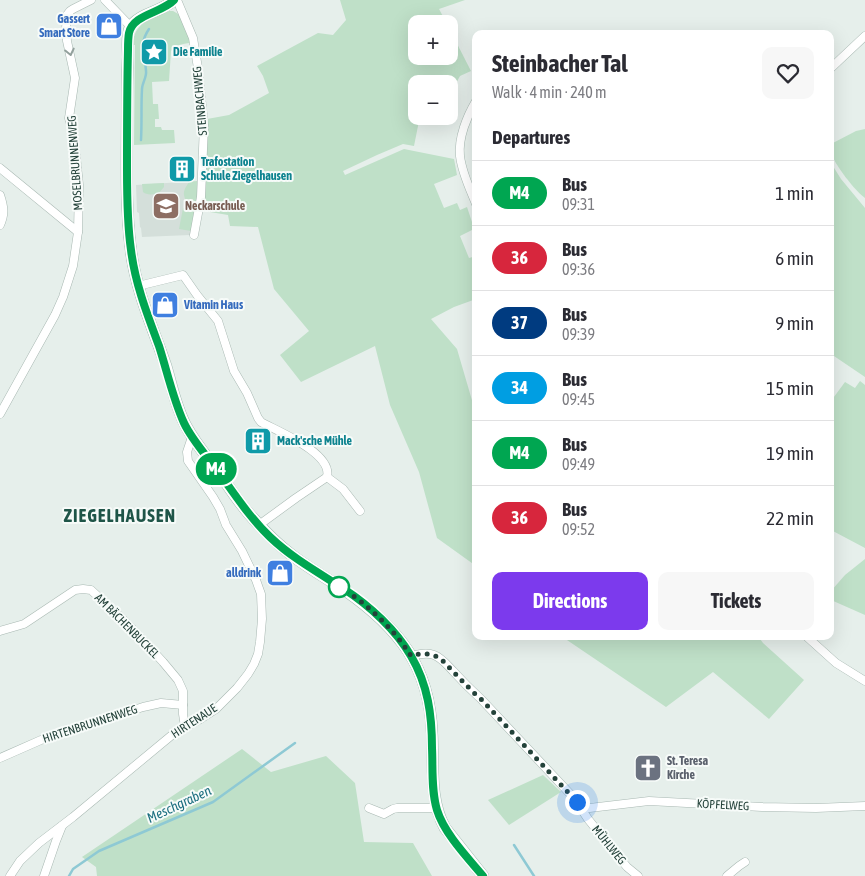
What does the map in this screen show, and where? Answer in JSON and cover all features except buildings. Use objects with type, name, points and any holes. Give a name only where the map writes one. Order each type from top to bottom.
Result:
[{"type":"main road","points":[[176,0],[164,8],[140,18],[131,27],[128,34],[127,182],[130,241],[138,286],[184,423],[192,437],[249,514],[268,536],[379,617],[411,656],[426,688],[430,708],[436,808],[445,828],[482,876]]},
{"type":"street","name":"MOSELBRUNNENWEG","points":[[0,414],[49,326],[63,297],[72,266],[78,232],[79,185],[74,137],[69,118],[74,78],[67,41],[66,22],[70,11],[91,0]]},
{"type":"street","points":[[105,0],[131,27]]},
{"type":"street","name":"STEINBACHWEG","points":[[176,0],[193,38],[204,125],[200,204],[194,235]]},
{"type":"street","points":[[834,65],[865,36]]},
{"type":"street","points":[[472,109],[464,127],[460,154],[462,166],[472,193]]},
{"type":"street","points":[[0,180],[3,170],[78,232]]},
{"type":"street","points":[[0,195],[4,210],[0,225]]},
{"type":"street","points":[[138,286],[182,275],[218,320],[234,371],[249,397],[258,418],[261,422],[288,435],[314,452],[327,468],[327,477]]},
{"type":"street","name":"HIRTENAUE","points":[[10,876],[20,861],[39,843],[172,735],[216,709],[237,688],[254,664],[258,654],[262,619],[261,594],[256,580],[213,497],[188,461],[187,452],[192,437]]},
{"type":"street","points":[[327,477],[343,490],[360,511]]},
{"type":"street","points":[[259,525],[327,477]]},
{"type":"street","name":"AM BÄCHENBUCKEL","points":[[0,631],[24,624],[75,590],[90,590],[126,622],[173,674],[182,691],[185,727]]},
{"type":"street","points":[[810,640],[836,663],[865,681]]},
{"type":"street","name":"MÜHLWEG","points":[[411,656],[429,654],[437,656],[442,660],[570,794],[627,867],[638,876]]},
{"type":"street","name":"HIRTENBRUNNENWEG","points":[[0,758],[42,740],[143,707],[161,703],[183,705]]},
{"type":"street","name":"KÖPFELWEG","points":[[582,809],[649,801],[762,807],[816,808],[865,806]]},
{"type":"street","points":[[369,808],[384,814],[397,808],[436,808]]},
{"type":"street","points":[[44,876],[63,824]]},
{"type":"street","points":[[727,876],[745,862]]},
{"type":"shaded area","name":"Neckarschule","points":[[197,181],[197,201],[190,235],[142,237],[139,213],[137,212],[136,185]]},
{"type":"green space","points":[[340,0],[465,0],[439,9],[442,15],[408,15],[408,65],[458,65],[458,46],[471,71],[460,76],[458,80],[458,75],[408,75],[408,125],[418,125],[414,146],[403,144],[343,171],[345,175],[404,149],[454,159],[457,175],[434,184],[444,208],[457,203],[460,210],[467,207],[472,222],[472,230],[460,236],[469,258],[472,257],[472,300],[431,319],[457,349],[472,400],[472,563],[437,538],[419,472],[390,405],[375,346],[301,382],[280,355],[309,331],[274,289],[258,227],[230,226],[228,215],[204,211],[207,119],[229,115],[269,93],[257,66],[318,33],[333,35],[346,20]]},
{"type":"green space","points":[[169,11],[180,15],[192,43],[180,45],[171,51],[169,81],[152,82],[153,104],[158,104],[159,119],[155,119],[155,127],[161,127],[162,130],[174,130],[175,143],[134,145],[134,38],[136,32],[144,23]]},
{"type":"green space","points":[[865,129],[865,198],[851,184],[834,159],[834,142],[856,131]]},
{"type":"green space","points":[[834,168],[865,208],[865,377],[834,356]]},
{"type":"green space","points":[[197,181],[197,201],[186,201],[184,191],[186,187],[189,182]]},
{"type":"green space","points":[[164,183],[164,187],[159,193],[149,194],[143,192],[142,184]]},
{"type":"green space","points":[[183,208],[195,210],[191,231],[179,229]]},
{"type":"green space","points":[[860,381],[865,385],[865,548],[834,532],[834,397],[845,382],[855,388]]},
{"type":"green space","points":[[865,559],[865,615],[834,601],[834,588],[845,575]]},
{"type":"green space","points":[[567,640],[761,640],[804,680],[769,719],[713,672],[666,707]]},
{"type":"green space","points":[[242,749],[271,772],[326,756],[355,783],[364,842],[413,843],[432,876],[97,876],[96,867],[82,857]]},
{"type":"green space","points":[[543,775],[561,792],[509,825],[488,800]]},
{"type":"waterway","points":[[141,140],[142,89],[146,73],[143,45],[149,29]]},
{"type":"waterway","name":"Meschgraben","points":[[69,876],[73,869],[99,851],[213,802],[295,743]]},
{"type":"waterway","points":[[514,845],[534,876]]},
{"type":"bus line","name":"M4","points":[[174,0],[164,8],[140,18],[129,30],[126,149],[130,241],[136,280],[180,412],[192,437],[249,514],[268,536],[308,567],[365,605],[388,626],[406,648],[426,688],[430,708],[436,808],[445,828],[483,876]]},
{"type":"place","name":"Gassert Smart Store","points":[[109,26]]},
{"type":"place","name":"Die Familie","points":[[154,52]]},
{"type":"place","name":"Trafostation Schule Ziegelhausen","points":[[182,169]]},
{"type":"place","name":"Neckarschule","points":[[166,206]]},
{"type":"place","name":"Vitamin Haus","points":[[165,305]]},
{"type":"place","name":"Mack'sche Mühle","points":[[258,441]]},
{"type":"place","name":"alldrink","points":[[280,573]]},
{"type":"place","name":"St. Teresa Kirche","points":[[648,768]]},
{"type":"district","name":"ZIEGELHAUSEN","points":[[120,516]]},
{"type":"route","points":[[339,587],[351,594],[379,617],[400,640],[411,656],[424,653],[437,656],[442,660],[577,802]]}]
